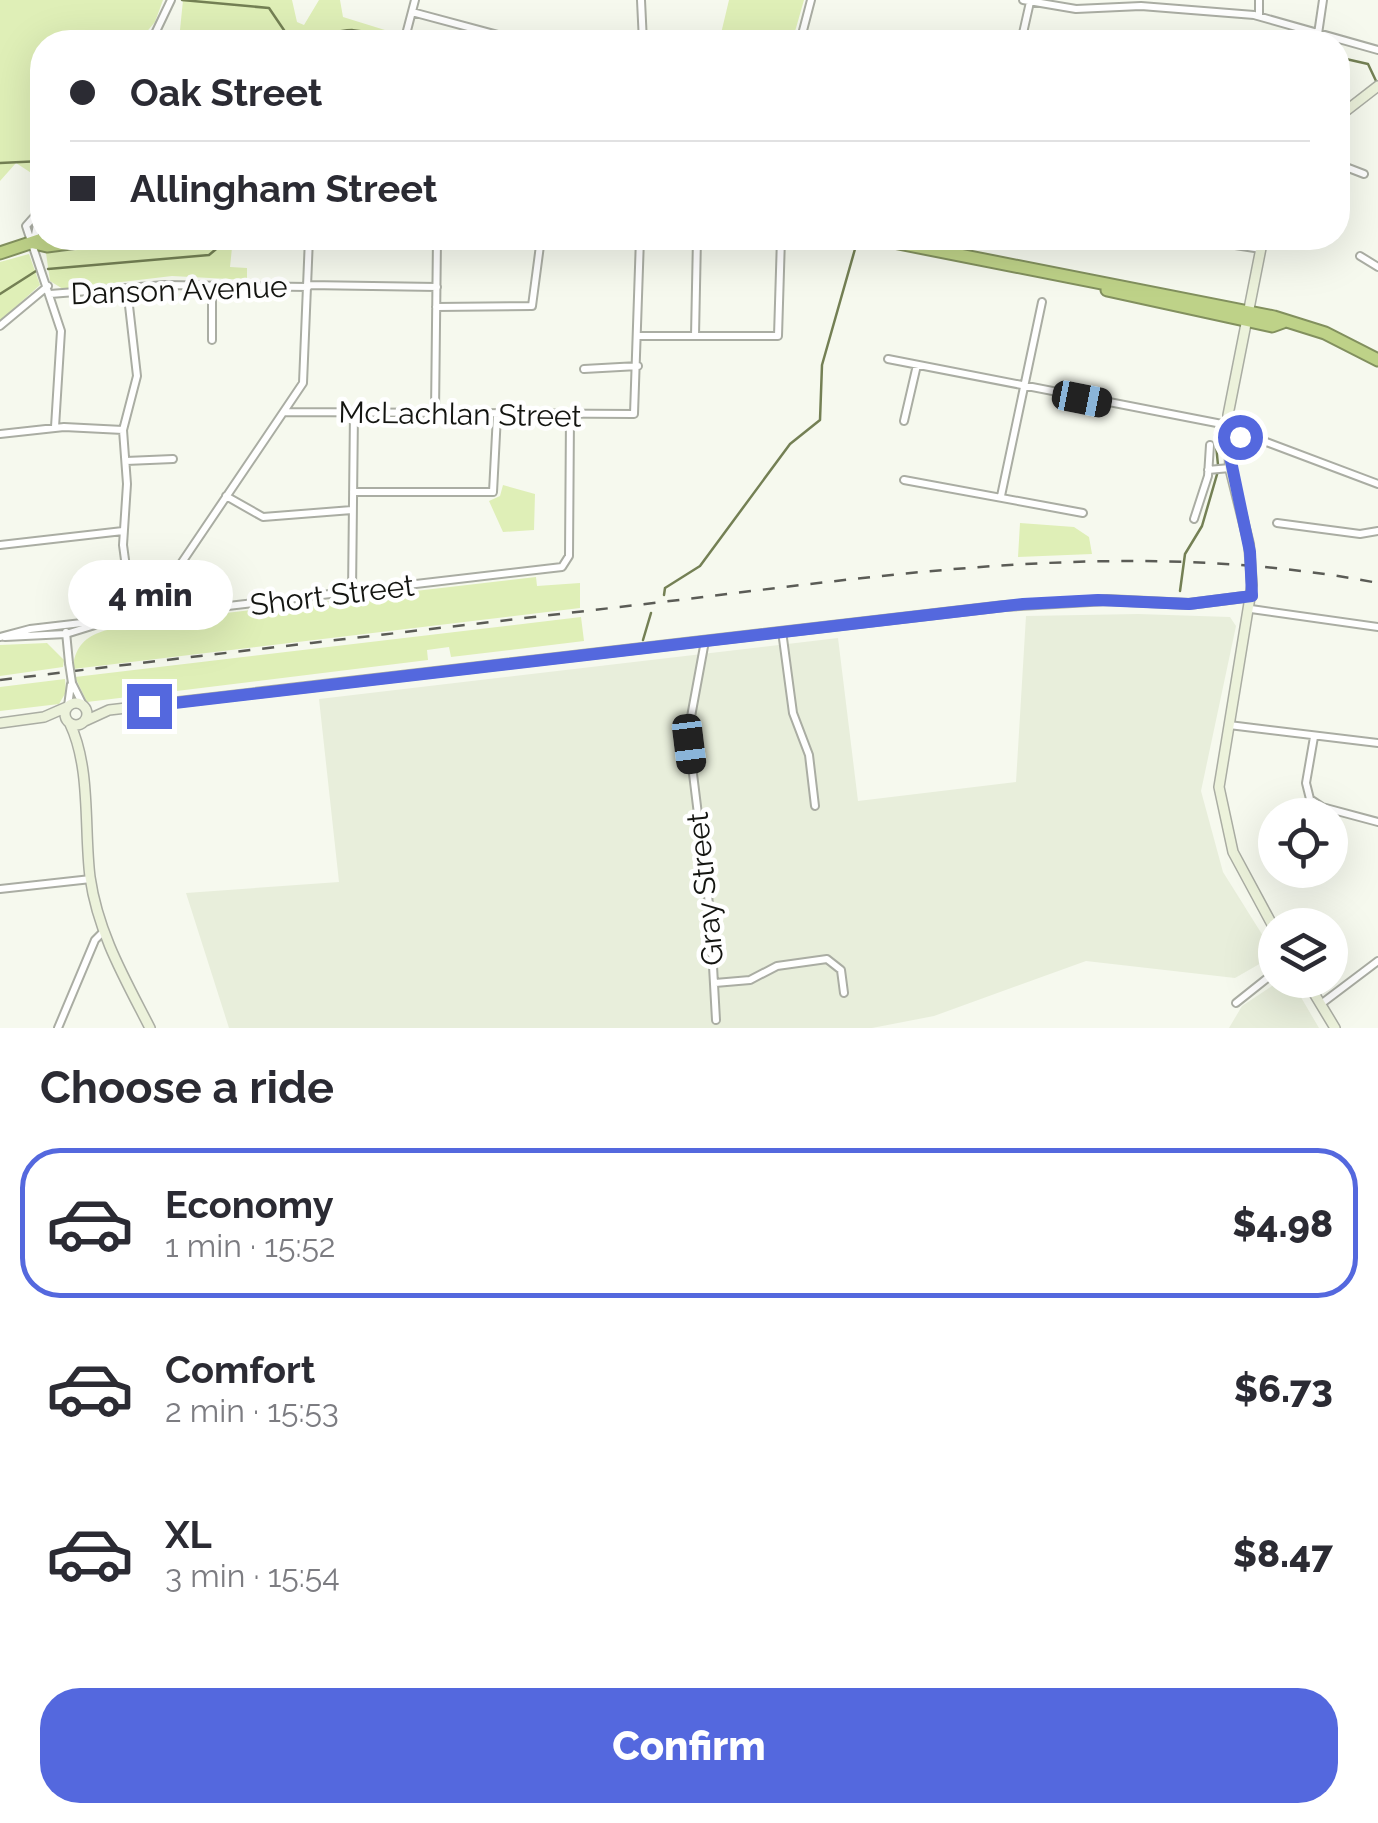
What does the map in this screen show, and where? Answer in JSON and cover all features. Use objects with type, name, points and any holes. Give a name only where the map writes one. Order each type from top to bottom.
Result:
[{"type":"highway","points":[[0,252],[30,243]]},
{"type":"highway","points":[[932,250],[1246,316],[1272,326],[1283,322],[1348,343],[1378,360]]},
{"type":"street","points":[[157,30],[171,0]]},
{"type":"street","points":[[407,30],[415,0]]},
{"type":"street","points":[[643,30],[644,0]]},
{"type":"street","points":[[803,30],[811,0]]},
{"type":"street","points":[[1259,0],[1259,16]]},
{"type":"street","points":[[1319,30],[1324,0]]},
{"type":"street","points":[[1023,30],[1027,1],[1076,9],[1135,3],[1259,16],[1305,30]]},
{"type":"street","points":[[412,12],[479,30]]},
{"type":"street","points":[[1350,43],[1378,50]]},
{"type":"street","points":[[1350,109],[1376,91]]},
{"type":"street","points":[[1350,169],[1364,174]]},
{"type":"street","points":[[40,250],[62,341],[55,428]]},
{"type":"street","points":[[131,618],[172,577],[284,412],[307,371],[309,250]]},
{"type":"street","points":[[435,413],[438,250]]},
{"type":"street","points":[[436,307],[532,306],[540,250]]},
{"type":"street","points":[[584,368],[638,366],[640,250]]},
{"type":"street","points":[[695,336],[696,250]]},
{"type":"street","points":[[638,336],[778,336],[782,250]]},
{"type":"street","points":[[1260,250],[1227,425],[1230,468],[1249,544],[1252,596],[1219,778],[1222,817],[1240,870],[1262,908]]},
{"type":"street","points":[[1360,256],[1378,266]]},
{"type":"street","points":[[212,286],[212,340]]},
{"type":"street","name":"Danson Avenue","points":[[0,326],[49,290],[437,287]]},
{"type":"street","points":[[127,288],[137,376],[124,430],[124,531],[130,598],[139,612]]},
{"type":"street","points":[[1001,496],[1042,302]]},
{"type":"street","points":[[888,360],[1227,425]]},
{"type":"street","points":[[904,421],[917,365]]},
{"type":"street","name":"McLachlan Street","points":[[284,412],[635,414],[638,366]]},
{"type":"street","points":[[352,592],[354,412]]},
{"type":"street","points":[[353,492],[491,493],[496,488],[497,414]]},
{"type":"street","name":"Short Street","points":[[0,637],[559,568],[566,563],[570,416]]},
{"type":"street","points":[[0,434],[55,428],[124,430]]},
{"type":"street","points":[[1227,437],[1261,440],[1378,484]]},
{"type":"street","points":[[1194,519],[1208,470],[1210,444]]},
{"type":"street","points":[[126,461],[173,460]]},
{"type":"street","points":[[1208,470],[1230,468]]},
{"type":"street","points":[[904,480],[1083,513]]},
{"type":"street","points":[[226,496],[263,517],[352,510]]},
{"type":"street","points":[[1277,523],[1360,534],[1378,531]]},
{"type":"street","points":[[0,545],[124,531]]},
{"type":"street","points":[[0,723],[44,718],[69,723],[85,721],[109,710],[1023,604],[1098,600],[1189,604],[1252,596]]},
{"type":"street","points":[[1251,609],[1378,626]]},
{"type":"street","points":[[66,630],[72,683],[69,723],[78,748],[90,879],[103,932],[150,1028]]},
{"type":"street","points":[[782,631],[793,713],[809,755],[815,806]]},
{"type":"street","name":"Gray Street","points":[[704,640],[689,744],[716,1020]]},
{"type":"street","points":[[72,683],[84,705],[85,721],[78,748]]},
{"type":"street","points":[[44,718],[68,706],[109,710]]},
{"type":"street","points":[[1228,725],[1378,744]]},
{"type":"street","points":[[1314,737],[1306,787],[1310,799],[1322,807],[1378,822]]},
{"type":"street","points":[[0,889],[90,879]]},
{"type":"street","points":[[58,1028],[95,940],[103,932]]},
{"type":"street","points":[[715,983],[750,980],[777,966],[827,960],[839,966],[844,993]]},
{"type":"street","points":[[1321,1004],[1378,961]]},
{"type":"street","points":[[1236,1002],[1258,980]]},
{"type":"street","points":[[1317,998],[1335,1028]]},
{"type":"shaded area","points":[[1026,616],[1230,617],[1236,626],[1201,791],[1223,872],[1258,928],[1258,965],[1235,978],[1086,961],[934,1016],[872,1028],[229,1028],[186,893],[339,882],[319,699],[838,638],[858,801],[1016,782]]},
{"type":"shaded area","points":[[1258,995],[1301,998],[1319,1028],[1229,1028],[1242,1006]]},
{"type":"green space","points":[[0,0],[163,0],[148,30],[30,30],[30,172],[16,163],[0,181]]},
{"type":"green space","points":[[183,0],[292,0],[297,22],[304,25],[319,0],[340,0],[343,17],[385,30],[180,30]]},
{"type":"green space","points":[[729,0],[804,0],[795,30],[722,30]]},
{"type":"green space","points":[[232,250],[230,267],[247,268],[247,280],[172,276],[63,289],[50,281],[46,253]]},
{"type":"green space","points":[[29,254],[40,285],[0,321],[0,262]]},
{"type":"green space","points":[[503,485],[535,494],[534,530],[503,532],[489,501],[500,496]]},
{"type":"green space","points":[[1020,523],[1074,527],[1089,537],[1092,554],[1018,557]]},
{"type":"green space","points":[[536,577],[537,586],[580,583],[580,608],[73,669],[81,645],[89,638],[122,627]]},
{"type":"green space","points":[[581,617],[584,641],[451,657],[449,647],[427,650],[428,660],[87,702],[75,677]]},
{"type":"green space","points":[[47,643],[64,660],[63,667],[0,676],[0,645]]},
{"type":"green space","points":[[65,679],[66,692],[59,704],[0,711],[0,687]]},
{"type":"waterway","points":[[182,0],[269,8],[284,30]]},
{"type":"waterway","points":[[1350,60],[1368,64],[1377,83]]},
{"type":"waterway","points":[[0,163],[30,162]]},
{"type":"waterway","points":[[48,269],[209,255],[215,250]]},
{"type":"waterway","points":[[664,595],[665,588],[700,566],[790,444],[820,420],[822,365],[855,250]]},
{"type":"waterway","points":[[0,294],[36,271]]},
{"type":"waterway","points":[[1215,435],[1218,465]]},
{"type":"waterway","points":[[1180,591],[1185,554],[1202,526],[1218,471]]},
{"type":"waterway","points":[[643,640],[651,613]]},
{"type":"railway","points":[[0,680],[841,580],[1020,564],[1199,562],[1288,569],[1378,583]]},
{"type":"route","points":[[149,706],[1023,604],[1117,600],[1189,604],[1252,596],[1250,552],[1232,479],[1227,437],[1240,437]]}]
